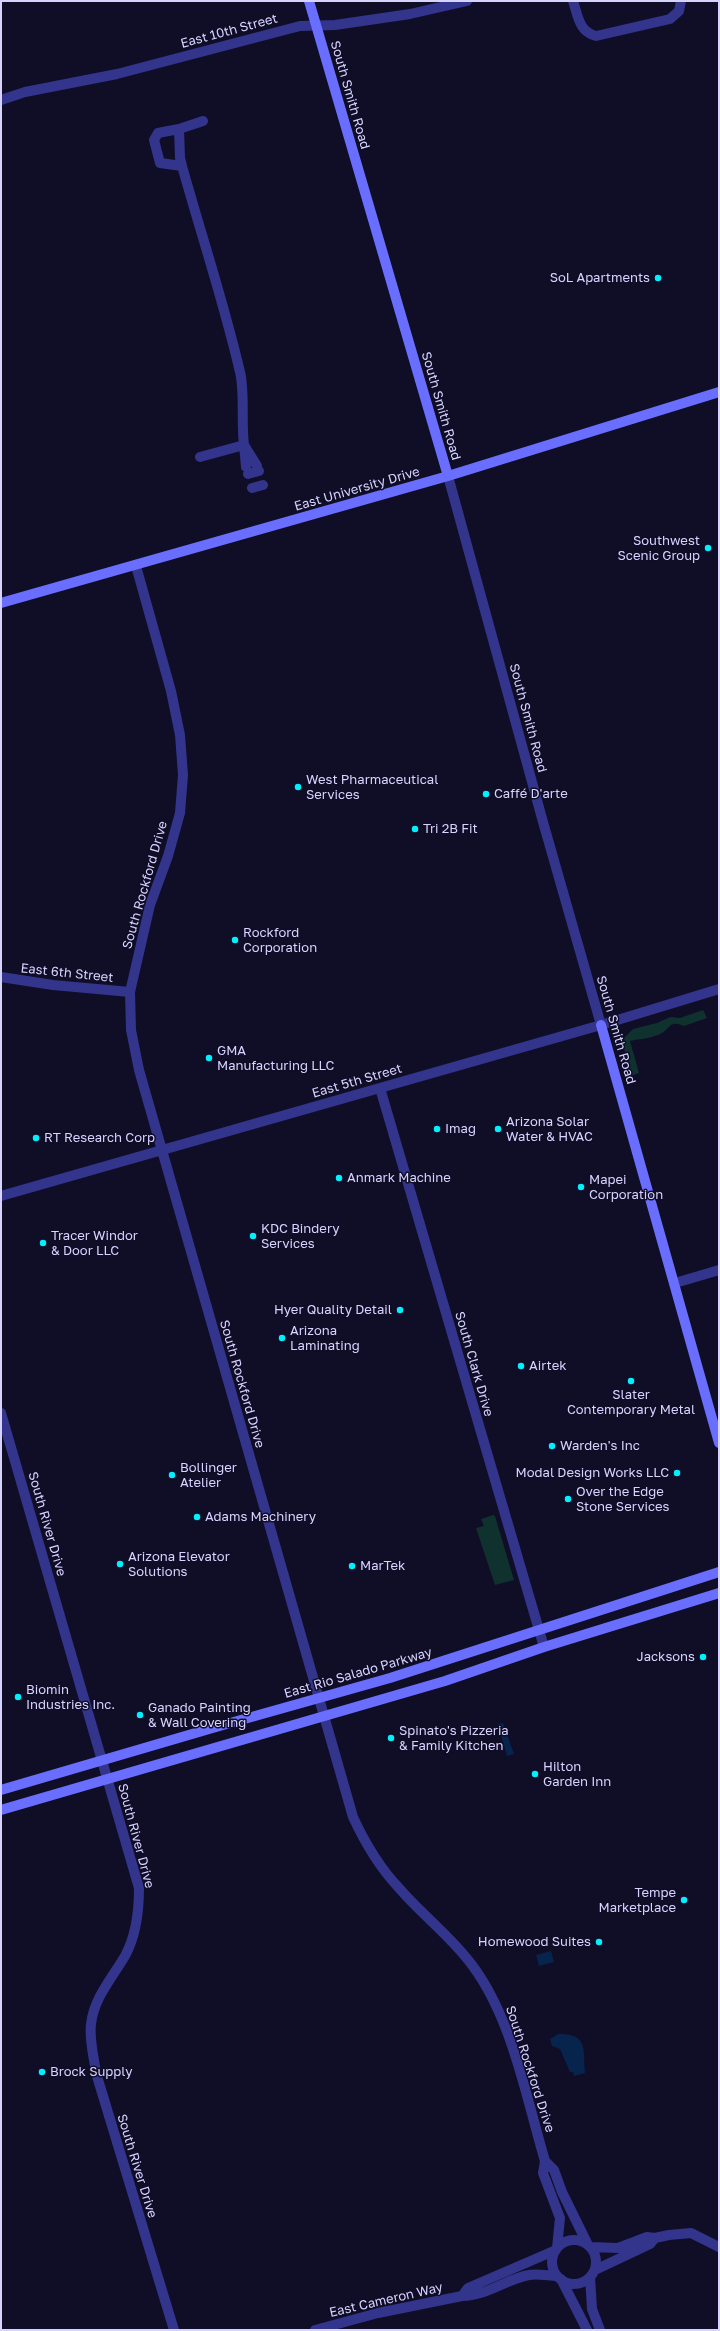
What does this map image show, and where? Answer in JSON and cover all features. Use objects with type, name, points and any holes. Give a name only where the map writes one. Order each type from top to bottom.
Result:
[{"type":"main road","name":"South Smith Road","points":[[309,1],[448,476]]},
{"type":"main road","name":"East University Drive","points":[[1,603],[136,566],[448,476],[719,392]]},
{"type":"main road","name":"South Smith Road","points":[[601,1025],[675,1282],[674,1288],[719,1443]]},
{"type":"main road","name":"East Rio Salado Parkway","points":[[1,1790],[444,1662],[538,1629],[719,1572]]},
{"type":"main road","points":[[1,1810],[445,1681],[544,1647],[719,1593]]},
{"type":"street","name":"East 10th Street","points":[[1,100],[25,92],[117,74],[300,26],[335,25],[410,14],[466,1]]},
{"type":"street","points":[[573,1],[580,26],[589,35],[596,36],[670,19],[679,11],[681,1]]},
{"type":"street","points":[[182,166],[160,163],[154,140],[158,133],[203,121]]},
{"type":"street","points":[[179,128],[180,158],[182,166],[241,373],[242,428],[247,471],[258,469],[244,445]]},
{"type":"street","points":[[200,457],[244,445]]},
{"type":"street","name":"South Smith Road","points":[[448,476],[542,822],[601,1025]]},
{"type":"street","points":[[252,488],[263,485]]},
{"type":"street","name":"South Rockford Drive","points":[[136,566],[171,691],[180,735],[183,775],[180,813],[168,856],[150,905],[130,992],[131,1030],[135,1052],[161,1150],[320,1698],[351,1811],[370,1851],[398,1888],[461,1950],[482,1978],[497,2006],[507,2032],[545,2161],[544,2173],[560,2218],[557,2249]]},
{"type":"street","name":"East 6th Street","points":[[1,977],[53,986],[130,992]]},
{"type":"street","name":"East 5th Street","points":[[1,1196],[601,1025],[719,989]]},
{"type":"street","name":"South Clark Drive","points":[[380,1088],[544,1647]]},
{"type":"street","points":[[675,1282],[719,1270]]},
{"type":"street","name":"South River Drive","points":[[1,1413],[139,1888],[139,1915],[126,1955],[100,1995],[91,2023],[91,2035],[96,2073],[174,2330]]},
{"type":"street","name":"South Rockford Drive","points":[[545,2161],[554,2170],[564,2197],[590,2246]]},
{"type":"street","points":[[590,2246],[618,2248],[647,2237],[655,2238],[691,2233],[719,2248]]},
{"type":"street","points":[[559,2278],[576,2284],[650,2244],[655,2238]]},
{"type":"street","points":[[587,2330],[552,2265],[557,2249],[570,2240],[583,2241],[590,2246],[596,2258],[593,2274],[592,2309],[600,2330]]},
{"type":"street","name":"East Cameron Way","points":[[462,2296],[468,2288],[557,2249]]},
{"type":"street","name":"East Cameron Way","points":[[315,2330],[368,2315],[462,2296],[475,2296],[511,2280],[531,2274],[559,2278]]},
{"type":"green space","points":[[703,1010],[707,1018],[684,1026],[673,1024],[659,1035],[630,1041],[639,1073],[631,1076],[622,1040],[633,1029],[657,1023],[670,1017],[680,1018]]},
{"type":"green space","points":[[493,1515],[495,1516],[514,1580],[495,1585],[476,1528],[484,1526],[481,1519]]},
{"type":"water","points":[[503,1723],[514,1754],[507,1756],[498,1724]]},
{"type":"water","points":[[551,1951],[554,1962],[539,1966],[536,1955]]},
{"type":"water","points":[[558,2034],[568,2034],[580,2040],[584,2051],[585,2073],[574,2076],[573,2072],[570,2072],[560,2049],[552,2046],[550,2039]]},
{"type":"place","name":"SoL Apartments","points":[[658,278]]},
{"type":"place","name":"Southwest Scenic Group","points":[[708,548]]},
{"type":"place","name":"West Pharmaceutical Services","points":[[298,787]]},
{"type":"place","name":"Caffé D'arte","points":[[486,794]]},
{"type":"place","name":"Tri 2B Fit","points":[[415,829]]},
{"type":"place","name":"Rockford Corporation","points":[[235,940]]},
{"type":"place","name":"GMA Manufacturing LLC","points":[[209,1058]]},
{"type":"place","name":"Imag","points":[[437,1129]]},
{"type":"place","name":"Arizona Solar Water & HVAC","points":[[498,1129]]},
{"type":"place","name":"RT Research Corp","points":[[36,1138]]},
{"type":"place","name":"Anmark Machine","points":[[339,1178]]},
{"type":"place","name":"Mapei Corporation","points":[[581,1187]]},
{"type":"place","name":"KDC Bindery Services","points":[[253,1236]]},
{"type":"place","name":"Tracer Windor & Door LLC","points":[[43,1243]]},
{"type":"place","name":"Hyer Quality Detail","points":[[400,1310]]},
{"type":"place","name":"Arizona Laminating","points":[[282,1338]]},
{"type":"place","name":"Airtek","points":[[521,1366]]},
{"type":"place","name":"Slater Contemporary Metal","points":[[631,1381]]},
{"type":"place","name":"Warden's Inc","points":[[552,1446]]},
{"type":"place","name":"Modal Design Works LLC","points":[[677,1473]]},
{"type":"place","name":"Bollinger Atelier","points":[[172,1475]]},
{"type":"place","name":"Over the Edge Stone Services","points":[[568,1499]]},
{"type":"place","name":"Adams Machinery","points":[[197,1517]]},
{"type":"place","name":"Arizona Elevator Solutions","points":[[120,1564]]},
{"type":"place","name":"MarTek","points":[[352,1566]]},
{"type":"place","name":"Jacksons","points":[[703,1657]]},
{"type":"place","name":"Biomin Industries Inc.","points":[[18,1697]]},
{"type":"place","name":"Ganado Painting & Wall Covering","points":[[140,1715]]},
{"type":"place","name":"Spinato's Pizzeria & Family Kitchen","points":[[391,1738]]},
{"type":"place","name":"Hilton Garden Inn","points":[[535,1774]]},
{"type":"place","name":"Tempe Marketplace","points":[[684,1900]]},
{"type":"place","name":"Homewood Suites","points":[[599,1942]]},
{"type":"place","name":"Brock Supply","points":[[42,2072]]}]
